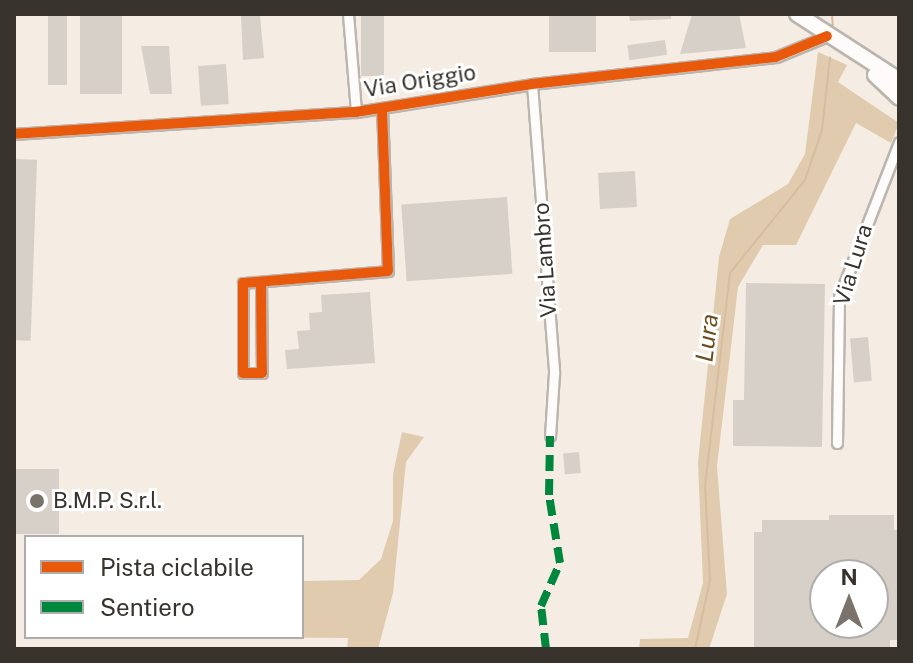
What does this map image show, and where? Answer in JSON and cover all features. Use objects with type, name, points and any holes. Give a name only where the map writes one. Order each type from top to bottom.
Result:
[{"type":"main road","points":[[797,14],[848,51],[899,80]]},
{"type":"main road","points":[[848,51],[899,97]]},
{"type":"street","points":[[348,14],[356,112]]},
{"type":"street","name":"Via Origgio","points":[[14,134],[356,112],[532,84],[776,57],[827,36]]},
{"type":"street","name":"Via Lambro","points":[[532,84],[554,373],[550,436]]},
{"type":"street","points":[[261,282],[262,373],[243,373],[243,283],[388,271],[382,108]]},
{"type":"street","name":"Via Lura","points":[[837,443],[839,297],[899,142]]},
{"type":"shaded area","points":[[818,52],[847,65],[838,82],[899,123],[891,143],[856,123],[796,245],[763,245],[738,287],[717,466],[727,594],[709,649],[639,649],[640,639],[688,638],[703,583],[698,462],[719,257],[730,219],[788,184],[805,154]]},
{"type":"shaded area","points":[[402,432],[424,437],[406,462],[393,593],[378,649],[347,649],[348,638],[304,638],[304,581],[359,580],[381,559],[393,521],[393,474]]},
{"type":"building","points":[[48,14],[67,14],[67,85],[48,85]]},
{"type":"building","points":[[80,14],[122,14],[122,94],[80,94]]},
{"type":"building","points":[[361,14],[384,14],[384,76],[361,76]]},
{"type":"building","points":[[549,14],[596,14],[596,52],[549,52]]},
{"type":"building","points":[[629,14],[671,14],[671,19],[630,21]]},
{"type":"building","points":[[692,14],[739,14],[746,48],[680,54]]},
{"type":"building","points":[[241,16],[260,16],[264,58],[243,60]]},
{"type":"building","points":[[665,40],[667,55],[629,60],[627,45]]},
{"type":"building","points":[[141,46],[169,46],[172,94],[150,94]]},
{"type":"building","points":[[226,64],[229,104],[201,106],[198,66]]},
{"type":"building","points":[[14,159],[37,160],[31,341],[14,340]]},
{"type":"building","points":[[635,171],[637,207],[600,209],[598,173]]},
{"type":"building","points":[[507,197],[512,274],[407,281],[401,204]]},
{"type":"building","points":[[746,283],[825,284],[822,447],[733,446],[733,400],[744,400]]},
{"type":"building","points":[[370,292],[375,363],[287,369],[285,350],[299,349],[297,331],[310,330],[309,313],[322,312],[321,295]]},
{"type":"building","points":[[868,337],[872,381],[854,382],[850,339]]},
{"type":"building","points":[[579,452],[581,473],[565,474],[563,453]]},
{"type":"building","name":"B.M.P. S.r.l.","points":[[14,469],[59,469],[59,534],[14,534]]},
{"type":"building","points":[[829,515],[894,515],[894,530],[899,530],[899,640],[890,640],[890,649],[754,649],[754,532],[762,532],[762,520],[829,520]]},
{"type":"waterway","name":"Lura","points":[[832,14],[833,28]]},
{"type":"waterway","name":"Lura","points":[[695,649],[710,580],[705,486],[730,273],[805,180],[822,130],[830,57]]},
{"type":"marked path","points":[[546,649],[541,606],[560,563],[549,495],[550,436]]},
{"type":"cycle path","points":[[14,134],[356,112],[532,84],[776,57],[827,36]]},
{"type":"cycle path","points":[[261,282],[262,373],[243,373],[243,283],[388,271],[382,108]]},
{"type":"place","name":"B.M.P. S.r.l.","points":[[37,501]]}]
